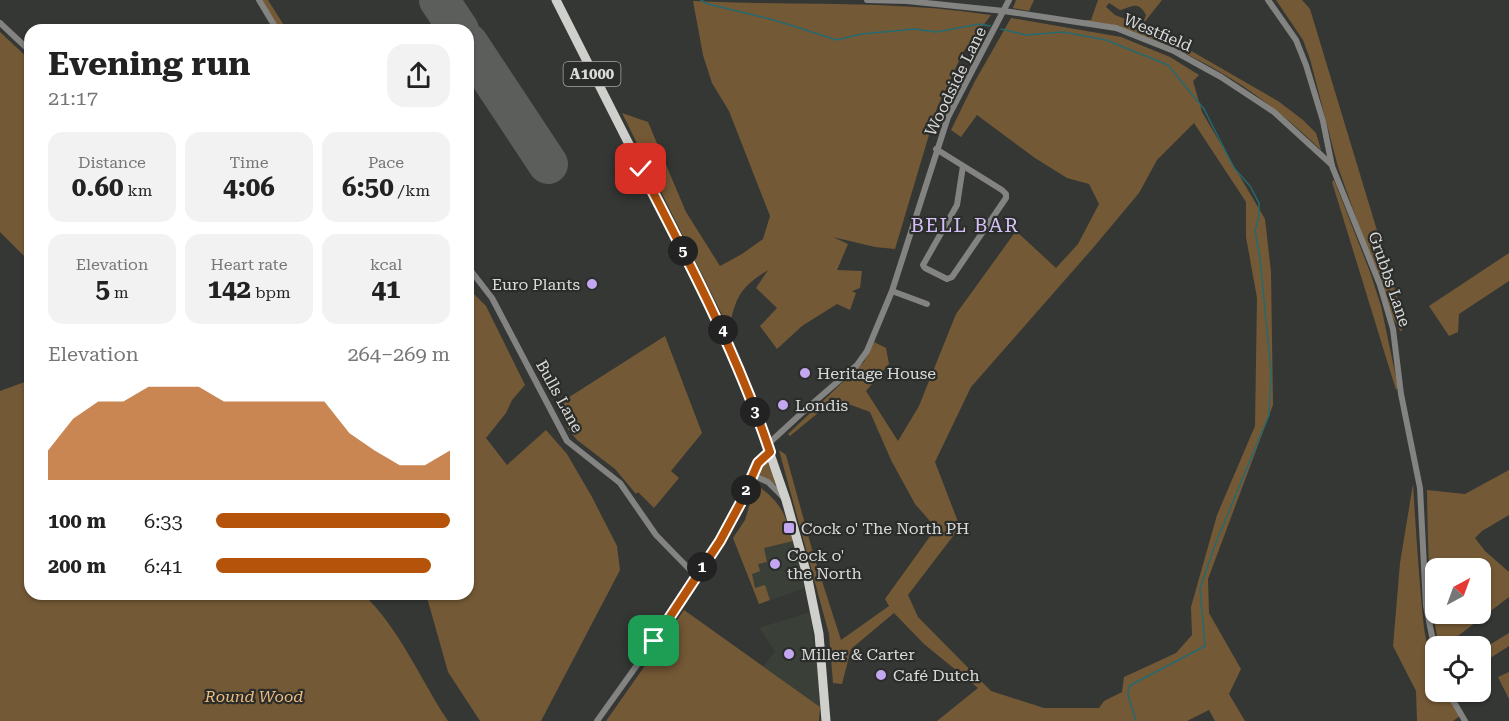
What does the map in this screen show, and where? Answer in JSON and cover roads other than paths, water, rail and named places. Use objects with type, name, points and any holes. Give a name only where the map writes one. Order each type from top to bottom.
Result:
[{"type":"main road","name":"A1000","points":[[556,0],[719,322],[768,448],[799,542],[814,608],[824,673],[826,721]]},
{"type":"street","points":[[259,0],[273,24]]},
{"type":"street","name":"Westfield","points":[[867,0],[908,1],[1004,11],[1116,28],[1174,51],[1221,77],[1274,112],[1332,166]]},
{"type":"street","name":"Woodside Lane","points":[[597,721],[665,626],[731,523],[752,475],[768,448],[805,410],[857,365],[875,336],[892,291],[948,117],[1009,0]]},
{"type":"street","name":"Grubbs Lane","points":[[1268,0],[1296,40],[1323,121],[1332,166],[1380,285],[1394,329],[1401,394],[1420,488],[1426,606],[1432,636]]},
{"type":"street","points":[[0,23],[24,45]]},
{"type":"street","points":[[936,149],[1002,190],[1006,194],[1006,198],[952,277],[947,279],[923,265],[957,205],[963,166]]},
{"type":"street","name":"Bulls Lane","points":[[474,275],[492,298],[567,441],[620,483],[656,535],[696,576]]},
{"type":"street","points":[[892,291],[927,304]]},
{"type":"street","points":[[752,475],[768,482],[786,500]]},
{"type":"street","points":[[1454,702],[1465,721]]},
{"type":"waterway","points":[[701,0],[708,4],[774,20],[837,40],[861,34],[915,29],[936,32],[980,24],[990,26]]},
{"type":"waterway","points":[[1001,29],[1026,35],[1063,32],[1106,40],[1168,65],[1204,109],[1234,168],[1250,186],[1259,203],[1259,217],[1255,230],[1271,372],[1269,415],[1215,545],[1200,588],[1205,646],[1129,686],[1128,695],[1136,721]]},
{"type":"place","name":"Euro Plants","points":[[592,284]]},
{"type":"place","name":"Heritage House","points":[[805,373]]},
{"type":"place","name":"Londis","points":[[783,405]]},
{"type":"place","name":"Cock o' The North PH","points":[[789,528]]},
{"type":"place","name":"Cock o' the North","points":[[775,564]]},
{"type":"place","name":"Miller & Carter","points":[[789,654]]},
{"type":"place","name":"Café Dutch","points":[[881,675]]},
{"type":"district","name":"BELL BAR","points":[[965,225]]},
{"type":"park label","name":"Round Wood","points":[[254,696]]}]
